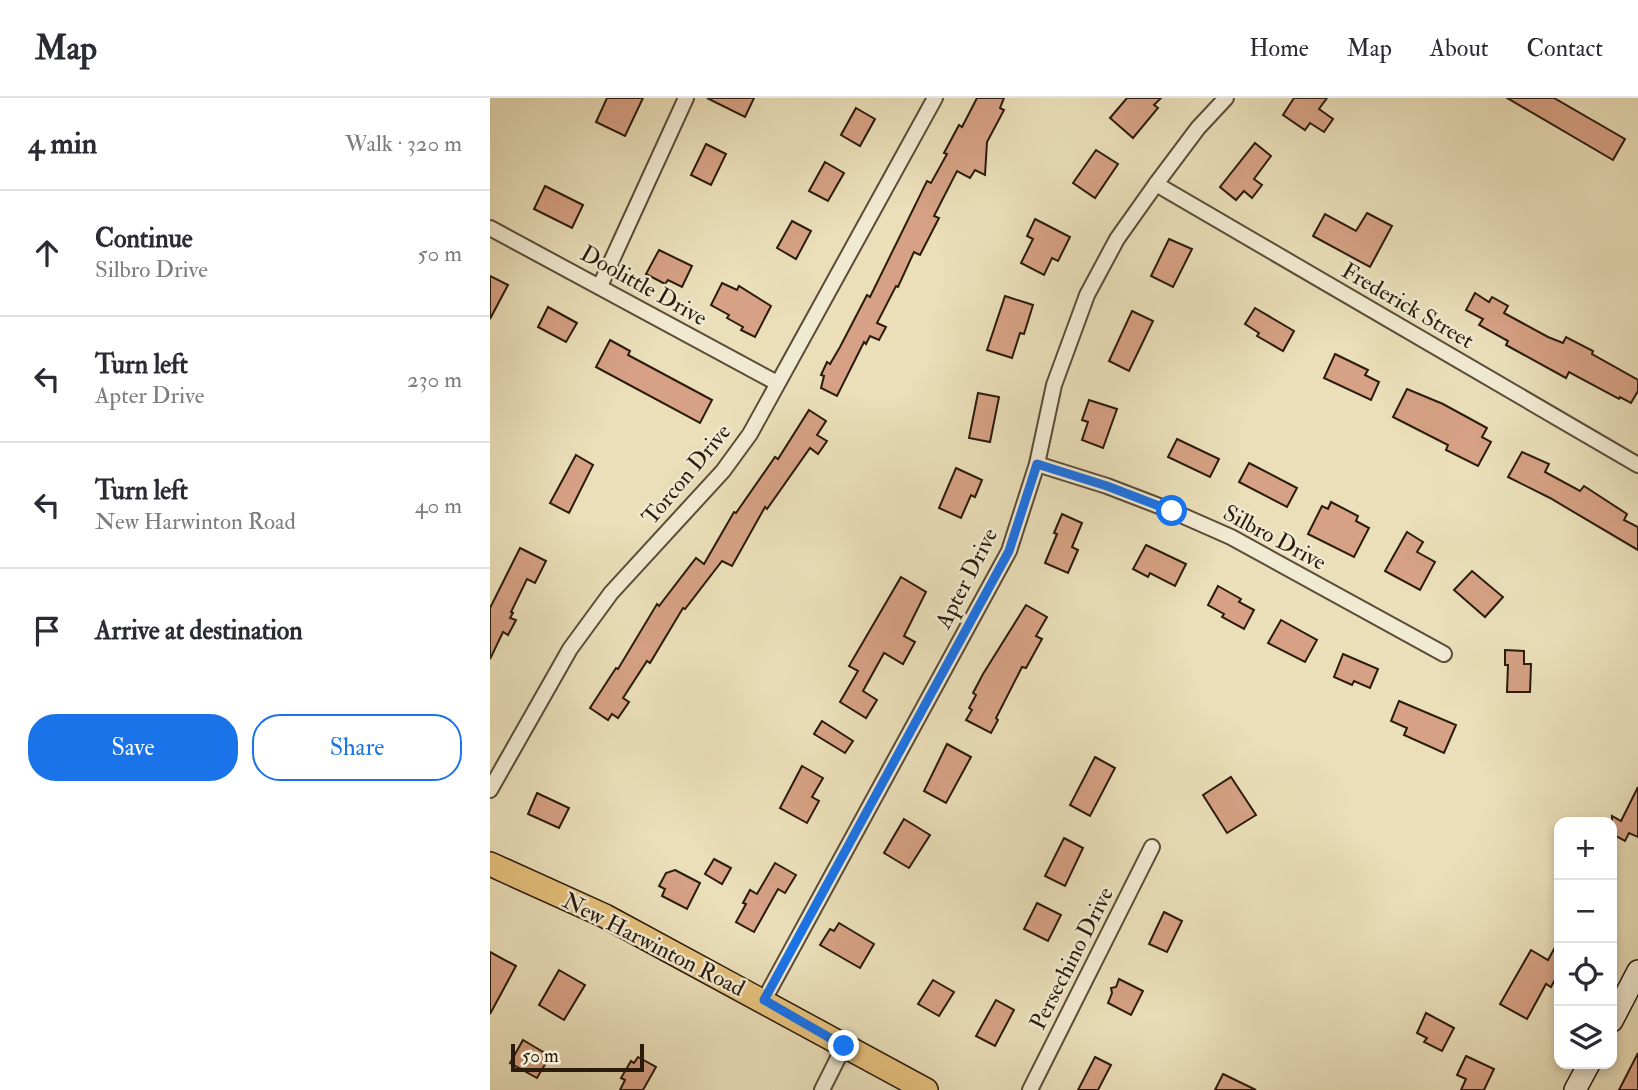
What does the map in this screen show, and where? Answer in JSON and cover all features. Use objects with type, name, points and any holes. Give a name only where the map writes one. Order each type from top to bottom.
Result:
[{"type":"main road","name":"New Harwinton Road","points":[[490,864],[605,916],[926,1090]]},
{"type":"street","points":[[600,286],[687,98]]},
{"type":"street","name":"Torcon Drive","points":[[490,790],[570,649],[611,593],[723,471],[750,434],[935,98]]},
{"type":"street","name":"Apter Drive","points":[[764,1000],[1009,551],[1037,464],[1054,385],[1087,295],[1117,239],[1198,128],[1226,98]]},
{"type":"street","name":"Frederick Street","points":[[1156,184],[1638,465]]},
{"type":"street","name":"Doolittle Drive","points":[[490,228],[776,383]]},
{"type":"street","name":"Silbro Drive","points":[[1037,464],[1146,501],[1231,537],[1444,654]]},
{"type":"street","name":"Persechino Drive","points":[[1030,1090],[1152,847]]},
{"type":"street","points":[[1617,1011],[1638,971]]},
{"type":"street","points":[[822,1090],[844,1046]]},
{"type":"street","points":[[1575,1090],[1586,1069]]},
{"type":"building","points":[[607,98],[643,98],[625,136],[596,122]]},
{"type":"building","points":[[707,98],[754,98],[745,117]]},
{"type":"building","points":[[977,98],[1004,98],[1000,108],[1004,110],[987,142],[985,175],[975,170],[970,178],[957,171],[934,216],[939,218],[920,255],[914,252],[877,323],[886,327],[879,340],[870,336],[866,344],[864,342],[837,396],[821,388],[824,376],[821,375],[827,362],[830,364],[867,295],[870,297],[927,181],[931,183],[959,125],[962,127]]},
{"type":"building","points":[[1127,98],[1161,98],[1154,105],[1158,108],[1133,138],[1110,118]]},
{"type":"building","points":[[1294,98],[1327,98],[1319,109],[1333,119],[1324,132],[1310,123],[1305,130],[1283,115]]},
{"type":"building","points":[[1507,98],[1554,98],[1625,139],[1613,160]]},
{"type":"building","points":[[856,108],[875,119],[860,146],[841,135]]},
{"type":"building","points":[[1255,143],[1271,156],[1254,179],[1262,185],[1252,198],[1244,191],[1236,200],[1220,187]]},
{"type":"building","points":[[706,144],[726,154],[711,185],[691,175]]},
{"type":"building","points":[[1096,150],[1118,164],[1095,198],[1073,183]]},
{"type":"building","points":[[825,162],[844,173],[828,201],[809,191]]},
{"type":"building","points":[[545,186],[583,205],[572,228],[534,209]]},
{"type":"building","points":[[1367,213],[1392,226],[1370,267],[1313,236],[1325,214],[1356,231]]},
{"type":"building","points":[[1035,219],[1070,237],[1058,261],[1052,258],[1044,275],[1021,263],[1033,239],[1027,236]]},
{"type":"building","points":[[792,221],[811,231],[796,259],[777,248]]},
{"type":"building","points":[[1169,239],[1192,249],[1173,287],[1151,276]]},
{"type":"building","points":[[659,250],[692,266],[682,287],[668,280],[665,284],[646,274]]},
{"type":"building","points":[[490,276],[508,285],[490,319]]},
{"type":"building","points":[[722,283],[737,290],[739,286],[771,306],[755,337],[741,330],[743,327],[727,318],[729,315],[711,305]]},
{"type":"building","points":[[1475,293],[1489,302],[1492,297],[1508,306],[1504,313],[1563,343],[1566,337],[1638,380],[1638,391],[1631,403],[1569,372],[1566,378],[1506,345],[1508,341],[1479,325],[1483,319],[1466,310]]},
{"type":"building","points":[[1005,296],[1033,305],[1024,334],[1020,333],[1012,358],[987,350]]},
{"type":"building","points":[[548,307],[577,323],[566,342],[538,327]]},
{"type":"building","points":[[1255,308],[1294,331],[1283,351],[1257,336],[1259,333],[1245,324]]},
{"type":"building","points":[[1132,311],[1153,321],[1129,371],[1109,361]]},
{"type":"building","points":[[610,340],[630,351],[628,355],[712,400],[700,423],[596,367]]},
{"type":"building","points":[[1335,354],[1368,370],[1365,375],[1379,382],[1371,400],[1324,378]]},
{"type":"building","points":[[1407,389],[1443,404],[1487,428],[1482,437],[1491,442],[1478,466],[1446,450],[1448,445],[1393,417]]},
{"type":"building","points":[[978,393],[999,397],[990,442],[969,438]]},
{"type":"building","points":[[1089,400],[1117,409],[1103,448],[1082,440],[1088,422],[1082,420]]},
{"type":"building","points":[[809,410],[826,421],[817,435],[827,441],[818,454],[810,448],[767,509],[765,507],[732,566],[722,561],[685,609],[683,608],[650,663],[647,661],[623,698],[629,702],[618,718],[612,714],[608,720],[590,708],[616,668],[618,669],[657,604],[659,606],[696,558],[704,564],[734,512],[736,513],[775,457],[778,459]]},
{"type":"building","points":[[1177,439],[1219,459],[1210,477],[1168,457]]},
{"type":"building","points":[[1522,452],[1549,464],[1545,472],[1580,491],[1584,486],[1627,514],[1624,520],[1638,527],[1638,550],[1550,498],[1508,477]]},
{"type":"building","points":[[576,455],[593,465],[569,513],[550,503]]},
{"type":"building","points":[[1249,463],[1297,488],[1287,507],[1239,482]]},
{"type":"building","points":[[956,468],[982,480],[975,497],[971,495],[961,518],[939,508]]},
{"type":"building","points":[[1331,502],[1358,516],[1356,521],[1369,528],[1354,557],[1308,534],[1322,506],[1328,509]]},
{"type":"building","points":[[1062,514],[1082,523],[1072,547],[1078,550],[1068,573],[1045,563]]},
{"type":"building","points":[[1407,532],[1423,542],[1417,552],[1435,562],[1420,590],[1385,571]]},
{"type":"building","points":[[1146,545],[1186,564],[1175,586],[1150,573],[1148,577],[1133,569]]},
{"type":"building","points":[[520,548],[546,561],[535,583],[527,579],[511,612],[513,613],[510,618],[516,620],[508,635],[503,632],[490,659],[490,608]]},
{"type":"building","points":[[1472,571],[1503,597],[1485,617],[1454,590]]},
{"type":"building","points":[[901,577],[926,592],[904,636],[915,642],[903,664],[884,653],[863,691],[877,700],[866,718],[840,702],[858,671],[849,666]]},
{"type":"building","points":[[1218,586],[1254,610],[1244,629],[1222,617],[1224,614],[1208,605]]},
{"type":"building","points":[[1026,605],[1047,617],[1036,636],[1042,639],[1026,668],[1022,667],[991,733],[966,720],[976,695],[973,693]]},
{"type":"building","points":[[1281,620],[1317,640],[1305,662],[1268,643]]},
{"type":"building","points":[[1505,650],[1524,651],[1524,664],[1531,664],[1530,692],[1507,692],[1508,665],[1505,665]]},
{"type":"building","points":[[1343,654],[1378,669],[1370,688],[1354,681],[1352,685],[1334,677]]},
{"type":"building","points":[[1399,701],[1456,725],[1444,753],[1404,735],[1407,728],[1391,721]]},
{"type":"building","points":[[822,721],[853,741],[845,753],[814,734]]},
{"type":"building","points":[[947,744],[971,757],[946,803],[924,791]]},
{"type":"building","points":[[1095,757],[1115,768],[1090,816],[1070,805]]},
{"type":"building","points":[[802,766],[823,778],[812,797],[819,801],[807,823],[780,808]]},
{"type":"building","points":[[1231,777],[1256,815],[1227,833],[1203,795]]},
{"type":"building","points":[[1638,787],[1638,837],[1629,833],[1625,841],[1617,837],[1617,819],[1621,821]]},
{"type":"building","points":[[537,793],[569,808],[559,828],[528,814]]},
{"type":"building","points":[[904,819],[930,835],[909,868],[884,853]]},
{"type":"building","points":[[1064,838],[1083,848],[1065,886],[1045,876]]},
{"type":"building","points":[[714,859],[731,868],[722,884],[705,874]]},
{"type":"building","points":[[775,863],[796,875],[785,893],[778,889],[754,932],[736,922],[750,890],[757,894]]},
{"type":"building","points":[[675,870],[700,883],[687,909],[662,896],[665,889],[659,886],[666,873]]},
{"type":"building","points":[[1037,903],[1061,915],[1048,941],[1024,929]]},
{"type":"building","points":[[1164,912],[1182,921],[1167,952],[1149,944]]},
{"type":"building","points":[[839,923],[874,944],[860,968],[820,945],[830,929],[834,931]]},
{"type":"building","points":[[1554,949],[1554,981],[1551,987],[1546,984],[1527,1019],[1500,1004],[1531,950],[1548,960]]},
{"type":"building","points":[[490,952],[516,966],[490,1014]]},
{"type":"building","points":[[559,970],[585,985],[564,1020],[539,1005]]},
{"type":"building","points":[[1119,979],[1143,991],[1131,1015],[1108,1003],[1111,988],[1116,987]]},
{"type":"building","points":[[933,980],[954,992],[939,1016],[918,1004]]},
{"type":"building","points":[[996,1000],[1014,1010],[995,1046],[976,1036]]},
{"type":"building","points":[[1426,1013],[1454,1028],[1442,1051],[1424,1042],[1427,1038],[1417,1033]]},
{"type":"building","points":[[523,1040],[550,1056],[537,1078],[510,1063]]},
{"type":"building","points":[[1638,1053],[1638,1090],[1619,1090]]},
{"type":"building","points":[[1466,1056],[1494,1069],[1484,1090],[1461,1090],[1466,1079],[1457,1075]]},
{"type":"building","points":[[638,1057],[656,1067],[643,1090],[620,1090],[625,1080],[621,1078],[631,1061],[634,1063]]},
{"type":"building","points":[[1095,1057],[1111,1065],[1098,1090],[1078,1090]]},
{"type":"building","points":[[1223,1074],[1256,1090],[1215,1090]]},
{"type":"route","points":[[844,1046],[764,1000],[1009,551],[1037,464],[1107,486],[1172,511]]}]
